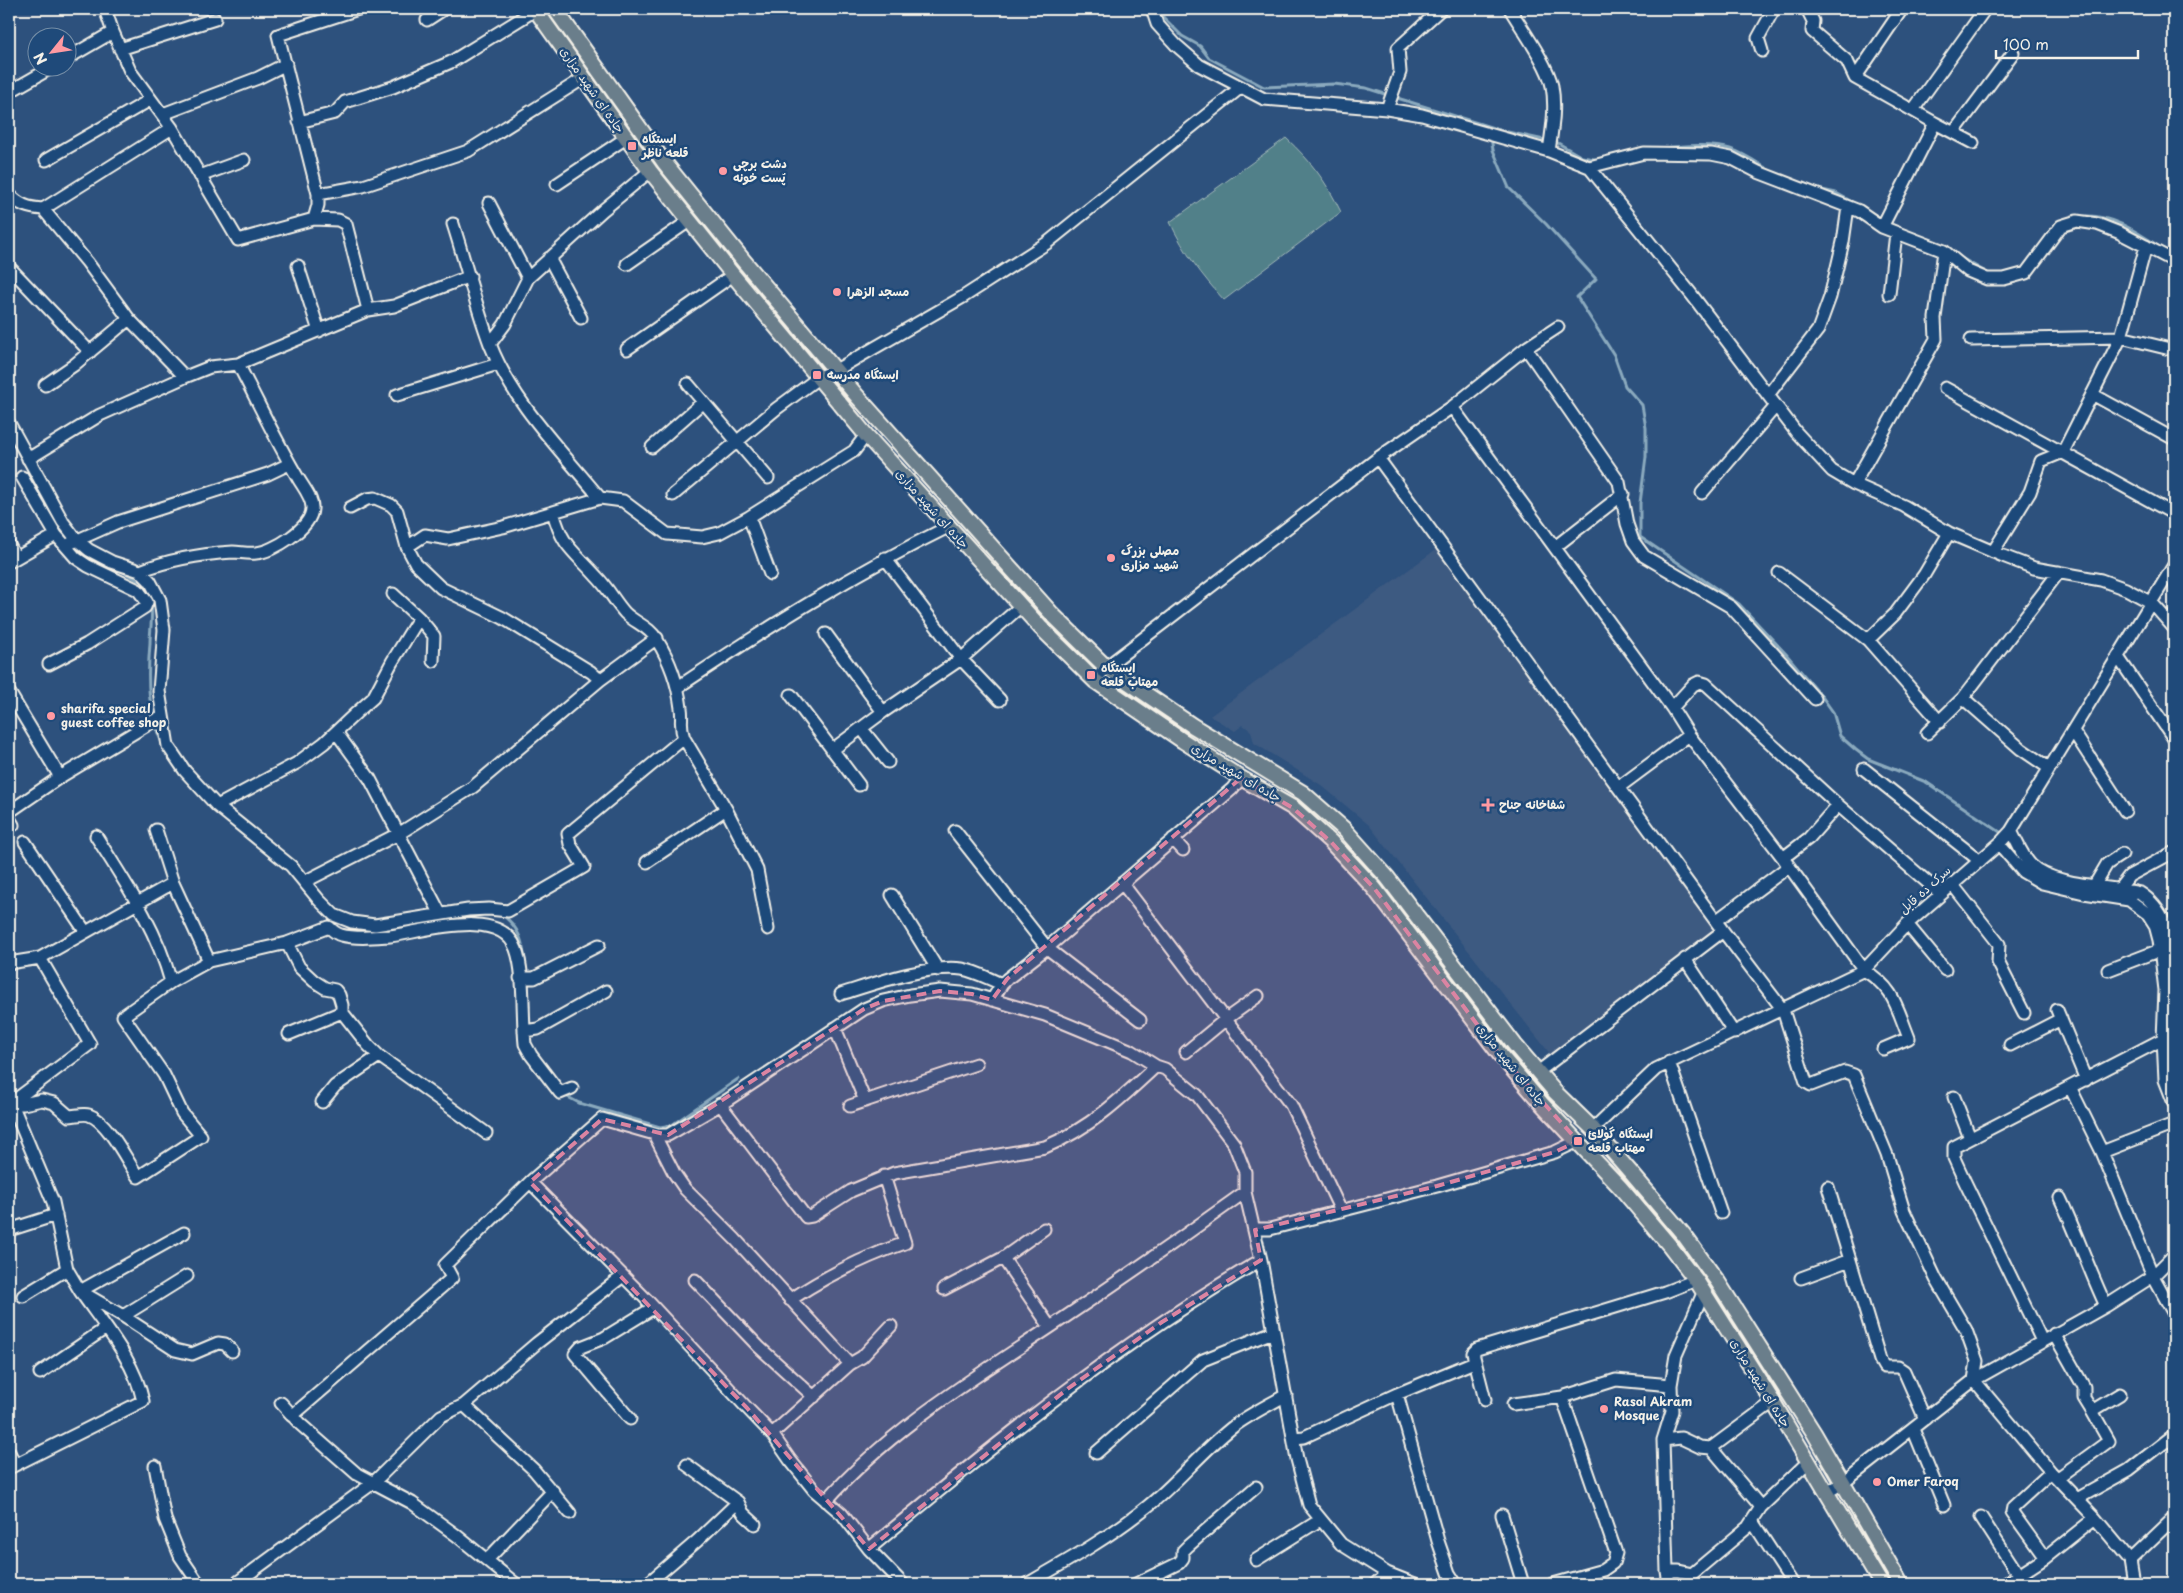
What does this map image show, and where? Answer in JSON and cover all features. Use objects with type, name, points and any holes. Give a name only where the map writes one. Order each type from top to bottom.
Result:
[{"type":"main road","name":"جاده ای شهید مزاری","points":[[535,9],[650,171],[733,276],[866,436],[1021,606],[1095,681],[1241,778],[1293,808],[1331,842],[1374,888],[1501,1056],[1542,1104],[1578,1141],[1652,1224],[1700,1286],[1773,1402],[1880,1584]]},
{"type":"main road","name":"جاده ای شهید مزاری","points":[[555,9],[664,162],[836,370],[1046,607],[1106,667],[1193,726],[1303,793],[1344,829],[1387,877],[1458,972],[1538,1072],[1593,1129],[1684,1235],[1718,1282],[1814,1433],[1901,1584]]},
{"type":"main road","points":[[1446,982],[1458,972]]},
{"type":"street","points":[[105,9],[130,71],[172,128],[238,240],[314,219],[338,220],[346,224],[368,310]]},
{"type":"street","points":[[314,219],[318,205],[318,194],[278,35],[358,9]]},
{"type":"street","points":[[427,20],[444,9]]},
{"type":"street","points":[[299,122],[335,113],[345,102],[393,87],[450,62],[535,9]]},
{"type":"street","points":[[1152,9],[1157,24],[1176,45],[1199,65],[1264,99],[1387,109],[1422,115],[1549,151],[1588,167],[1692,295],[1812,452],[1839,477],[1904,506],[1950,533],[2034,568],[2126,588],[2152,603],[2174,628]]},
{"type":"street","points":[[1387,109],[1400,72],[1398,48],[1441,9]]},
{"type":"street","points":[[1510,9],[1545,66],[1552,86],[1553,124],[1549,151]]},
{"type":"street","points":[[1762,51],[1758,38],[1774,9]]},
{"type":"street","points":[[1807,9],[1813,21],[1812,31],[1847,61],[1855,78],[1972,143]]},
{"type":"street","points":[[1855,78],[1902,9]]},
{"type":"street","points":[[1913,110],[1985,9]]},
{"type":"street","points":[[120,49],[215,19]]},
{"type":"street","points":[[78,52],[113,32]]},
{"type":"street","points":[[1954,132],[2012,53]]},
{"type":"street","points":[[163,114],[258,78],[286,64]]},
{"type":"street","points":[[9,92],[34,78]]},
{"type":"street","points":[[318,194],[363,186],[468,151],[584,78]]},
{"type":"street","points":[[673,495],[818,378],[836,370],[963,297],[1047,243],[1240,88]]},
{"type":"street","points":[[46,160],[150,100]]},
{"type":"street","points":[[1882,227],[1935,123]]},
{"type":"street","points":[[9,194],[17,203],[29,208],[43,209],[172,128]]},
{"type":"street","points":[[557,184],[626,138]]},
{"type":"street","points":[[1588,167],[1644,153],[1710,154],[1731,158],[1758,172],[1859,211],[1882,227],[1944,252],[1968,271],[1987,279],[2004,279],[2026,273],[2061,226],[2077,220],[2097,224],[2174,261]]},
{"type":"street","points":[[200,176],[244,160]]},
{"type":"street","points":[[490,344],[505,324],[528,278],[650,171]]},
{"type":"street","points":[[489,203],[528,278]]},
{"type":"street","points":[[1768,395],[1818,330],[1830,297],[1843,242],[1848,207]]},
{"type":"street","points":[[43,209],[87,262],[129,319],[185,377]]},
{"type":"street","points":[[627,264],[689,221]]},
{"type":"street","points":[[453,224],[470,276],[472,291],[498,364],[527,410],[600,498]]},
{"type":"street","points":[[1889,294],[1896,233]]},
{"type":"street","points":[[1993,552],[2030,492],[2041,461],[2063,452],[2121,337],[2146,246]]},
{"type":"street","points":[[1854,484],[1936,339],[1935,318],[1944,252]]},
{"type":"street","points":[[549,258],[581,318]]},
{"type":"street","points":[[298,266],[320,331]]},
{"type":"street","points":[[9,267],[90,352]]},
{"type":"street","points":[[28,459],[100,415],[185,377],[210,367],[238,364],[368,310],[394,306],[470,276]]},
{"type":"street","points":[[627,348],[733,276]]},
{"type":"street","points":[[45,385],[90,352],[129,319]]},
{"type":"street","points":[[1095,681],[1106,667],[1378,458],[1452,407],[1526,348],[1558,327]]},
{"type":"street","points":[[1971,340],[2121,337],[2174,350]]},
{"type":"street","points":[[1526,348],[1620,482],[1627,524],[1633,541],[1644,556],[1731,607],[1816,699]]},
{"type":"street","points":[[140,571],[207,554],[235,552],[256,554],[271,550],[287,541],[305,524],[313,510],[311,501],[289,464],[238,364]]},
{"type":"street","points":[[397,395],[498,364]]},
{"type":"street","points":[[688,384],[768,478]]},
{"type":"street","points":[[1945,388],[2174,514]]},
{"type":"street","points":[[2092,394],[2174,439]]},
{"type":"street","points":[[652,447],[703,402]]},
{"type":"street","points":[[1702,493],[1776,406]]},
{"type":"street","points":[[1452,407],[1672,708],[1689,735],[1864,970],[1880,980],[1891,993],[1909,1038],[1883,1049]]},
{"type":"street","points":[[9,423],[63,522],[76,539],[89,550],[112,562],[140,571],[150,581],[160,600],[164,630],[159,691],[162,716],[168,746],[185,771],[217,806],[291,866],[318,900],[334,915],[352,922],[375,925],[440,913],[489,909],[508,933],[516,947],[525,1044],[531,1055],[560,1093],[572,1088]]},
{"type":"street","points":[[407,547],[425,535],[448,540],[503,527],[600,498],[623,502],[667,534],[702,537],[719,533],[749,517],[854,451],[866,436]]},
{"type":"street","points":[[1378,458],[1723,931],[1783,1010],[1808,1084],[1819,1083],[1845,1072],[1854,1075],[1887,1155],[1904,1211],[1936,1279],[1966,1330],[1977,1361],[1974,1380],[2054,1475],[2095,1518],[2130,1560],[2134,1584]]},
{"type":"street","points":[[65,547],[76,539],[118,522],[268,474],[289,464]]},
{"type":"street","points":[[22,477],[65,547],[88,566],[138,590],[147,605],[87,644],[49,664]]},
{"type":"street","points":[[1555,547],[1623,494]]},
{"type":"street","points":[[350,508],[366,499],[375,498],[391,505],[397,511],[407,547],[416,564],[441,588],[503,618],[591,672],[600,680]]},
{"type":"street","points":[[553,512],[559,533],[566,546],[598,578],[626,614],[645,626],[657,638],[678,688],[682,712],[680,726],[684,738],[726,809],[757,870],[768,929]]},
{"type":"street","points":[[749,517],[770,574]]},
{"type":"street","points":[[678,688],[801,608],[886,558],[948,527]]},
{"type":"street","points":[[1868,640],[1895,614],[1924,575],[1950,533]]},
{"type":"street","points":[[9,545],[12,560],[56,535]]},
{"type":"street","points":[[886,558],[961,659],[1000,700]]},
{"type":"street","name":"سرک ده قابل","points":[[1593,1129],[1656,1070],[1669,1062],[1783,1010],[1864,970],[1907,924],[1999,844],[2011,831],[2174,565]]},
{"type":"street","points":[[1927,733],[1963,698],[2059,572]]},
{"type":"street","points":[[1779,573],[1868,640],[1940,722]]},
{"type":"street","points":[[393,594],[419,618],[434,636],[433,661]]},
{"type":"street","points":[[832,750],[883,712],[961,659],[1021,606]]},
{"type":"street","points":[[217,806],[297,763],[336,732],[373,698],[419,618]]},
{"type":"street","points":[[826,634],[883,712]]},
{"type":"street","points":[[304,882],[400,833],[473,787],[600,680],[657,638]]},
{"type":"street","points":[[2118,657],[2174,739]]},
{"type":"street","points":[[1672,708],[1693,685],[1699,682],[1706,684],[1838,805],[1941,894]]},
{"type":"street","points":[[9,692],[60,777]]},
{"type":"street","points":[[791,695],[859,785]]},
{"type":"street","points":[[1963,698],[2021,749],[2049,768]]},
{"type":"street","points":[[9,812],[60,777],[162,716]]},
{"type":"street","points":[[861,728],[888,762]]},
{"type":"street","points":[[2073,731],[2125,811]]},
{"type":"street","points":[[336,732],[370,779],[400,833],[440,913]]},
{"type":"street","points":[[1619,786],[1689,735]]},
{"type":"street","points":[[10,1100],[23,1104],[42,1100],[54,1103],[69,1116],[88,1114],[97,1119],[112,1136],[138,1177],[201,1136],[182,1113],[164,1075],[123,1016],[171,982],[209,961],[287,943],[328,927],[339,935],[390,936],[434,928],[483,924],[497,919],[584,868],[570,844],[568,834],[684,738]]},
{"type":"street","points":[[1864,769],[1980,861]]},
{"type":"street","points":[[994,998],[1002,984],[1047,948],[1232,789],[1241,778]]},
{"type":"street","points":[[1716,921],[1785,863],[1810,838],[1838,805]]},
{"type":"street","points":[[647,862],[726,809]]},
{"type":"street","points":[[9,818],[13,825],[9,827]]},
{"type":"street","points":[[156,830],[173,883],[209,961]]},
{"type":"street","points":[[955,831],[1047,948],[1140,1020]]},
{"type":"street","points":[[2011,831],[2032,866],[2060,880],[2140,893],[2148,898],[2169,919],[2172,970],[2170,1070],[2174,1081]]},
{"type":"street","points":[[96,836],[138,902],[163,953],[171,982]]},
{"type":"street","points":[[1173,839],[1183,850]]},
{"type":"street","points":[[25,842],[85,931]]},
{"type":"street","points":[[1999,844],[2023,872],[2042,883],[2084,893],[2129,900],[2148,914],[2155,924],[2160,950],[2170,1038],[2165,1080],[2174,1103]]},
{"type":"street","points":[[2119,889],[2129,876],[2172,853]]},
{"type":"street","points":[[2094,886],[2107,864],[2122,854]]},
{"type":"street","points":[[9,963],[40,958],[173,883]]},
{"type":"street","points":[[1122,883],[1291,1105],[1340,1211]]},
{"type":"street","points":[[1952,884],[2000,944],[1998,962],[2024,1013]]},
{"type":"street","points":[[892,895],[938,970]]},
{"type":"street","points":[[1907,924],[1945,970]]},
{"type":"street","points":[[1538,1072],[1723,931]]},
{"type":"street","points":[[287,943],[299,967],[314,981],[325,988],[335,990],[339,995],[342,1012],[379,1056],[486,1133]]},
{"type":"street","points":[[520,978],[534,978],[599,945]]},
{"type":"street","points":[[2108,970],[2160,950]]},
{"type":"street","points":[[10,1100],[90,1044],[40,958]]},
{"type":"street","points":[[1685,959],[1734,1033]]},
{"type":"street","points":[[841,994],[893,978],[938,970],[962,969],[1002,984]]},
{"type":"street","points":[[524,1031],[538,1029],[606,991]]},
{"type":"street","points":[[292,1416],[452,1278],[445,1265],[530,1182],[602,1119],[654,1134],[668,1135],[720,1104],[864,1009],[883,1001],[910,995],[940,991],[972,994],[994,998],[1045,1015],[1132,1051],[1156,1066],[1165,1069],[1197,1095],[1234,1144],[1245,1172],[1244,1192],[1262,1229],[1261,1260],[1273,1332],[1286,1395],[1299,1438],[1306,1497],[1309,1505],[1340,1544],[1387,1573],[1415,1584]]},
{"type":"street","points":[[1186,1052],[1258,996]]},
{"type":"street","points":[[290,1034],[342,1012]]},
{"type":"street","points":[[2010,1045],[2059,1014],[2086,1080]]},
{"type":"street","points":[[835,1028],[864,1101]]},
{"type":"street","points":[[2042,1340],[1954,1158],[1954,1147],[2170,1038]]},
{"type":"street","points":[[322,1102],[335,1086],[379,1056]]},
{"type":"street","points":[[1669,1062],[1721,1213]]},
{"type":"street","points":[[850,1106],[976,1064]]},
{"type":"street","points":[[720,1104],[806,1217],[812,1216],[851,1191],[884,1176],[1045,1147],[1064,1139],[1110,1108],[1156,1066]]},
{"type":"street","points":[[2070,1087],[2102,1152],[2153,1276],[2174,1314]]},
{"type":"street","points":[[1954,1097],[1970,1138]]},
{"type":"street","points":[[9,1452],[12,1466],[143,1401],[131,1364],[80,1291],[67,1269],[53,1202],[10,1100]]},
{"type":"street","points":[[2102,1152],[2174,1124]]},
{"type":"street","points":[[654,1134],[674,1173],[685,1189],[735,1239],[850,1364]]},
{"type":"street","points":[[1262,1229],[1437,1186],[1555,1152],[1578,1141]]},
{"type":"street","points":[[790,1300],[814,1284],[874,1254],[905,1243],[884,1176]]},
{"type":"street","points":[[530,1182],[623,1276],[772,1434],[790,1460],[826,1500],[842,1514],[869,1549],[903,1584]]},
{"type":"street","points":[[1828,1187],[1880,1360],[1884,1367],[1898,1367],[1904,1371],[1925,1419]]},
{"type":"street","points":[[826,1500],[870,1455],[970,1379],[1166,1249],[1244,1192]]},
{"type":"street","points":[[2060,1198],[2078,1238],[2081,1252],[2106,1306]]},
{"type":"street","points":[[9,1230],[56,1215]]},
{"type":"street","points":[[944,1289],[1003,1258],[1044,1229]]},
{"type":"street","points":[[80,1291],[184,1233]]},
{"type":"street","points":[[1827,1493],[1843,1483],[1974,1380],[2042,1340],[2106,1306],[2153,1276],[2174,1254]]},
{"type":"street","points":[[1003,1258],[1050,1327]]},
{"type":"street","points":[[869,1549],[944,1486],[1066,1390],[1162,1322],[1261,1260]]},
{"type":"street","points":[[1801,1278],[1850,1260]]},
{"type":"street","points":[[23,1296],[67,1269]]},
{"type":"street","points":[[123,1316],[187,1276]]},
{"type":"street","points":[[235,1584],[373,1483],[442,1416],[464,1405],[537,1343],[623,1276]]},
{"type":"street","points":[[695,1280],[759,1347],[814,1397]]},
{"type":"street","points":[[1486,1400],[1474,1362],[1473,1352],[1477,1349],[1665,1292],[1700,1286],[1676,1354],[1671,1385],[1672,1411],[1663,1440],[1669,1584]]},
{"type":"street","points":[[80,1291],[175,1350],[192,1354],[218,1343],[225,1344],[232,1351]]},
{"type":"street","points":[[630,1419],[575,1354],[581,1347],[604,1338],[653,1308]]},
{"type":"street","points":[[772,1434],[850,1364],[862,1357],[891,1326]]},
{"type":"street","points":[[40,1373],[106,1328]]},
{"type":"street","points":[[1096,1453],[1203,1360],[1273,1332]]},
{"type":"street","points":[[2045,1558],[2012,1512],[2013,1507],[2054,1475],[2109,1440],[2084,1398],[2084,1387],[2054,1334]]},
{"type":"street","points":[[1299,1438],[1474,1362]]},
{"type":"street","points":[[1513,1404],[1562,1397],[1616,1380],[1671,1385]]},
{"type":"street","points":[[1397,1394],[1438,1541],[1449,1573],[1456,1584]]},
{"type":"street","points":[[2092,1411],[2120,1394]]},
{"type":"street","points":[[1027,1584],[1090,1548],[1135,1516],[1150,1505],[1204,1452],[1235,1425],[1286,1395]]},
{"type":"street","points":[[1553,1584],[1603,1570],[1613,1563],[1616,1554],[1562,1397]]},
{"type":"street","points":[[1663,1440],[1681,1438],[1700,1447],[1711,1448],[1773,1402]]},
{"type":"street","points":[[281,1404],[357,1474],[412,1503],[516,1584]]},
{"type":"street","points":[[464,1405],[534,1470],[570,1513]]},
{"type":"street","points":[[1913,1429],[1944,1505]]},
{"type":"street","points":[[2077,1499],[2128,1470],[2174,1435]]},
{"type":"street","points":[[1711,1448],[1761,1507]]},
{"type":"street","points":[[1667,1571],[1692,1574],[1752,1521],[1761,1507],[1808,1462]]},
{"type":"street","points":[[687,1465],[738,1502],[743,1513],[755,1524]]},
{"type":"street","points":[[155,1466],[165,1518],[180,1556],[199,1584]]},
{"type":"street","points":[[1136,1584],[1179,1563],[1183,1558],[1183,1551],[1188,1546],[1256,1487]]},
{"type":"street","points":[[487,1560],[553,1491]]},
{"type":"street","points":[[647,1584],[697,1541],[738,1502]]},
{"type":"street","points":[[1502,1515],[1523,1584]]},
{"type":"street","points":[[1981,1516],[2018,1574]]},
{"type":"street","points":[[2005,1584],[2045,1558],[2095,1518]]},
{"type":"street","points":[[2130,1560],[2174,1518]]},
{"type":"street","points":[[1256,1560],[1320,1520]]},
{"type":"street","points":[[1752,1521],[1793,1584]]},
{"type":"street","points":[[1375,1584],[1387,1573]]},
{"type":"highlighted area","points":[[1241,778],[1293,808],[1331,842],[1374,888],[1501,1056],[1578,1141],[1555,1152],[1437,1186],[1255,1230],[1261,1260],[1162,1322],[1066,1390],[869,1549],[747,1408],[530,1182],[602,1119],[668,1135],[864,1009],[883,1001],[940,991],[972,994],[992,1000],[1007,979]]},
{"type":"shaded area","name":"شفاخانه جناح","points":[[1442,545],[1724,935],[1555,1060],[1369,825],[1321,785],[1254,743],[1251,731],[1243,725],[1235,731],[1210,716]]},
{"type":"green space","points":[[1286,138],[1317,172],[1341,212],[1224,300],[1194,263],[1170,222]]},
{"type":"waterway","points":[[1159,13],[1182,36],[1200,46],[1209,58],[1264,87],[1334,84],[1366,88],[1388,95]]},
{"type":"waterway","points":[[1394,97],[1503,131],[1558,143],[1582,157],[1600,160]]},
{"type":"waterway","points":[[1491,137],[1493,150],[1509,188],[1546,224],[1596,279],[1577,297],[1614,355],[1625,386],[1642,405],[1646,428],[1646,457],[1640,503],[1640,537],[1739,604],[1786,654],[1823,698],[1833,712],[1840,736],[1856,750],[1868,759],[1926,782],[2003,834]]},
{"type":"waterway","points":[[1662,148],[1722,147],[1752,159],[1772,172]]},
{"type":"waterway","points":[[1813,188],[1836,193],[1899,228]]},
{"type":"waterway","points":[[2078,217],[2089,216],[2111,220],[2133,230],[2161,248]]},
{"type":"waterway","points":[[1958,256],[1989,274]]},
{"type":"waterway","points":[[9,437],[46,501]]},
{"type":"waterway","points":[[76,545],[80,551],[86,554]]},
{"type":"waterway","points":[[119,570],[145,584],[149,597]]},
{"type":"waterway","points":[[151,603],[149,669],[151,709],[164,747]]},
{"type":"waterway","points":[[501,914],[509,920],[518,933],[523,948],[527,974]]},
{"type":"waterway","points":[[379,930],[389,930],[414,924]]},
{"type":"waterway","points":[[349,926],[354,929],[367,929]]},
{"type":"waterway","points":[[528,980],[529,1007]]},
{"type":"waterway","points":[[564,1095],[579,1103],[660,1127],[672,1125],[738,1079]]},
{"type":"place","name":"ایستگاه قلعه ناظر","points":[[632,146]]},
{"type":"place","name":"دشت برچی پُست خونه","points":[[723,171]]},
{"type":"place","name":"مسجد الزهرا","points":[[837,292]]},
{"type":"place","name":"ایستگاه مدرسه","points":[[817,375]]},
{"type":"place","name":"مصلی بزرگ شهید مزاری","points":[[1111,558]]},
{"type":"place","name":"ایستگاه مهتاب قلعه","points":[[1091,675]]},
{"type":"place","name":"sharifa special guest coffee shop","points":[[51,716]]},
{"type":"place","name":"شفاخانه جناح","points":[[1488,805]]},
{"type":"place","name":"ایستگاه گولائ مهتاب قلعه","points":[[1578,1141]]},
{"type":"place","name":"Rasol Akram Mosque","points":[[1604,1409]]},
{"type":"place","name":"Omer Faroq","points":[[1877,1482]]}]
